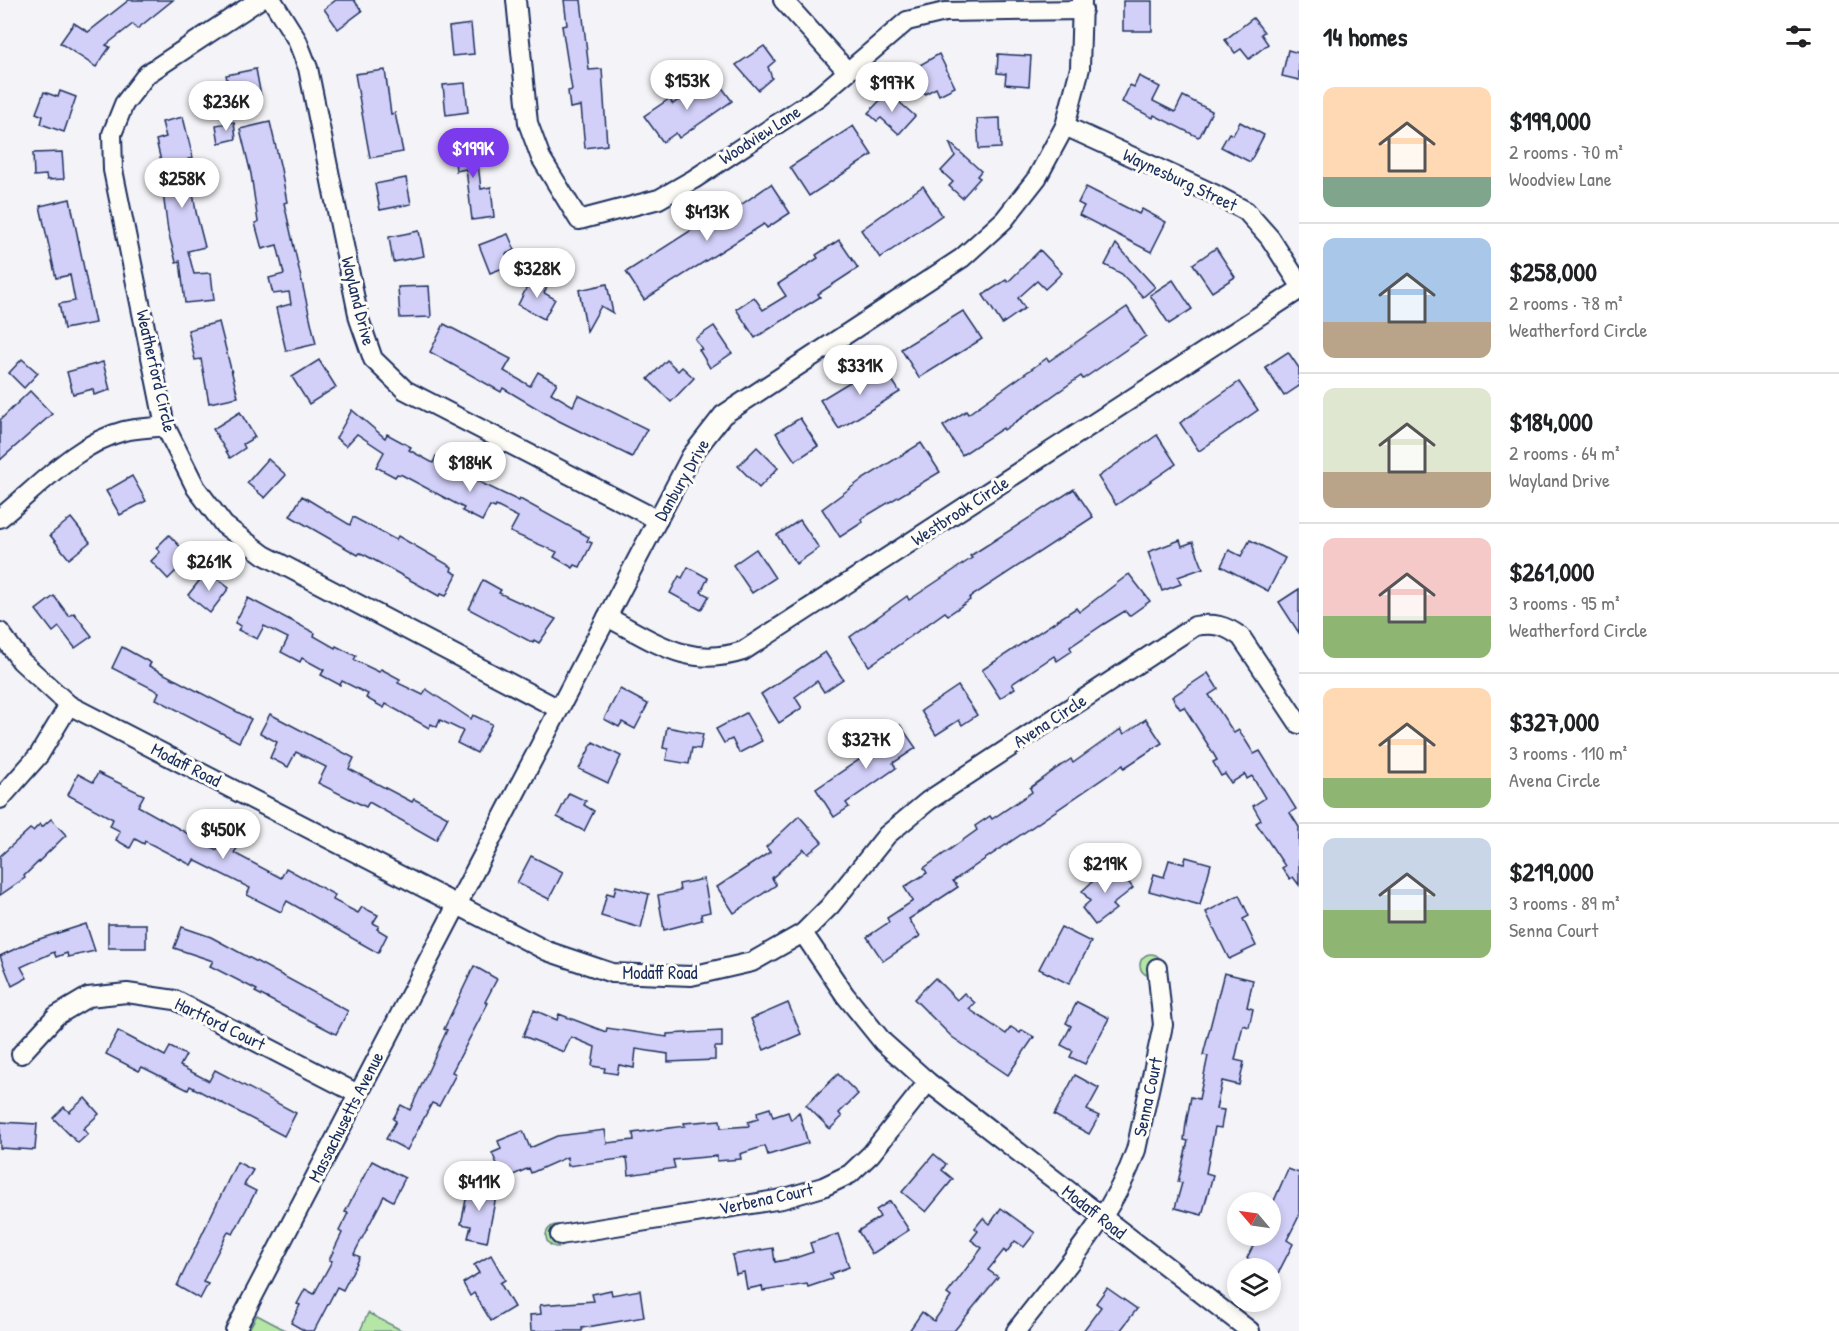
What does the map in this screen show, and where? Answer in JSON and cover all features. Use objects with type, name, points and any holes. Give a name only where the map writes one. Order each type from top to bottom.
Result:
[{"type":"street","name":"Weatherford Circle","points":[[259,0],[147,74],[124,104],[112,134],[113,170],[165,426],[196,488],[224,525],[264,555],[559,709]]},
{"type":"street","name":"Wayland Drive","points":[[272,0],[297,40],[308,68],[359,319],[373,359],[405,390],[658,520]]},
{"type":"street","name":"Woodview Lane","points":[[516,0],[528,123],[541,158],[579,220],[668,194],[818,97],[892,31],[907,21],[927,14],[1082,5]]},
{"type":"street","points":[[783,0],[848,71]]},
{"type":"street","name":"Danbury Drive","points":[[457,904],[691,456],[723,415],[962,258],[1004,220],[1037,178],[1065,126],[1080,68],[1082,5]]},
{"type":"street","name":"Waynesburg Street","points":[[1065,126],[1214,194],[1246,212],[1270,238],[1299,283]]},
{"type":"street","name":"Westbrook Circle","points":[[607,617],[671,651],[685,655],[719,657],[743,651],[1299,290]]},
{"type":"street","points":[[0,518],[75,456],[99,441],[124,431],[165,426]]},
{"type":"street","name":"Avena Circle","points":[[803,933],[830,906],[887,835],[928,801],[1195,626],[1212,623],[1229,628],[1241,637],[1299,724]]},
{"type":"street","name":"Modaff Road","points":[[0,632],[21,661],[69,705],[547,951],[612,973],[691,976],[752,962],[803,933],[845,995],[883,1042],[928,1082],[1102,1219],[1250,1331]]},
{"type":"street","points":[[0,799],[39,755],[69,705]]},
{"type":"street","name":"Massachusetts Avenue","points":[[235,1331],[457,904]]},
{"type":"street","name":"Senna Court","points":[[1016,1331],[1102,1219],[1129,1171],[1142,1128],[1163,1025],[1157,968]]},
{"type":"street","name":"Hartford Court","points":[[21,1054],[56,1016],[88,997],[127,993],[175,1000],[358,1094]]},
{"type":"street","name":"Verbena Court","points":[[560,1235],[782,1199],[823,1187],[850,1174],[871,1154],[928,1082]]},
{"type":"green space","points":[[1151,954],[1159,957],[1162,965],[1159,973],[1151,976],[1143,973],[1140,965],[1143,957]]},
{"type":"green space","points":[[557,1225],[565,1228],[568,1236],[565,1244],[557,1247],[549,1244],[546,1236],[549,1228]]},
{"type":"green space","points":[[368,1313],[403,1331],[360,1331]]},
{"type":"green space","points":[[257,1315],[287,1331],[248,1331]]},
{"type":"building","points":[[129,0],[173,0],[137,29],[133,24],[106,45],[110,47],[96,67],[60,43],[74,23],[88,32]]},
{"type":"building","points":[[336,0],[354,0],[362,11],[338,29],[324,9]]},
{"type":"building","points":[[564,0],[581,0],[589,70],[602,69],[607,145],[585,148],[581,106],[570,108],[568,91],[572,90],[562,26],[567,25]]},
{"type":"building","points":[[1123,1],[1152,1],[1152,31],[1123,31]]},
{"type":"building","points":[[1253,18],[1264,32],[1261,34],[1268,44],[1249,59],[1241,49],[1235,53],[1225,40]]},
{"type":"building","points":[[471,24],[474,54],[452,56],[449,27]]},
{"type":"building","points":[[764,46],[775,61],[768,67],[772,78],[758,90],[736,65]]},
{"type":"building","points":[[1288,50],[1299,53],[1299,80],[1282,76]]},
{"type":"building","points":[[939,54],[955,87],[939,95],[936,88],[925,94],[913,69]]},
{"type":"building","points":[[998,54],[1031,56],[1029,86],[1005,84],[1006,74],[997,73]]},
{"type":"building","points":[[256,69],[261,96],[232,102],[226,75]]},
{"type":"building","points":[[385,70],[391,114],[395,113],[403,152],[370,158],[355,74]]},
{"type":"building","points":[[1139,76],[1160,87],[1153,101],[1175,112],[1183,96],[1212,111],[1200,136],[1154,115],[1153,118],[1122,102],[1130,85],[1134,87]]},
{"type":"building","points":[[703,82],[708,89],[718,82],[732,101],[679,138],[676,133],[663,142],[644,116],[669,99],[673,104]]},
{"type":"building","points":[[465,83],[468,112],[446,115],[443,85]]},
{"type":"building","points":[[60,91],[76,97],[64,132],[41,124],[43,116],[36,113],[44,92],[58,97]]},
{"type":"building","points":[[888,92],[915,116],[899,134],[881,118],[877,121],[868,113]]},
{"type":"building","points":[[183,117],[193,158],[188,159],[196,212],[205,247],[188,251],[194,274],[211,273],[214,300],[185,303],[180,261],[176,262],[168,231],[161,178],[165,178],[156,140],[166,137],[162,122]]},
{"type":"building","points":[[1000,118],[1001,148],[979,149],[977,119]]},
{"type":"building","points":[[234,122],[236,139],[219,143],[216,125]]},
{"type":"building","points":[[270,122],[287,202],[284,203],[316,344],[286,351],[276,308],[291,304],[289,292],[273,294],[269,278],[284,274],[277,245],[262,249],[255,223],[258,222],[251,174],[240,129]]},
{"type":"building","points":[[1240,122],[1264,135],[1250,162],[1221,147],[1229,133],[1233,135]]},
{"type":"building","points":[[853,126],[872,155],[809,196],[790,167]]},
{"type":"building","points":[[475,138],[481,189],[491,187],[494,217],[472,220],[466,169],[456,171],[453,141]]},
{"type":"building","points":[[949,142],[981,171],[977,176],[980,178],[962,198],[949,186],[953,182],[941,171],[955,156]]},
{"type":"building","points":[[62,152],[64,179],[47,180],[46,175],[34,176],[33,153]]},
{"type":"building","points":[[406,178],[411,204],[380,210],[375,184]]},
{"type":"building","points":[[771,184],[790,213],[767,228],[764,224],[644,300],[626,272],[729,206],[732,211]]},
{"type":"building","points":[[923,186],[942,215],[880,258],[861,230]]},
{"type":"building","points":[[1086,187],[1139,214],[1142,209],[1166,222],[1151,252],[1079,215],[1084,206],[1078,203]]},
{"type":"building","points":[[70,199],[95,323],[64,329],[59,304],[75,301],[70,275],[56,278],[40,206]]},
{"type":"building","points":[[419,231],[424,256],[393,262],[389,237]]},
{"type":"building","points":[[508,234],[515,250],[506,254],[511,265],[490,273],[479,245]]},
{"type":"building","points":[[839,240],[858,268],[818,294],[820,297],[755,338],[736,309],[754,297],[763,310],[786,296],[778,284],[818,258],[816,255]]},
{"type":"building","points":[[1116,244],[1155,287],[1143,297],[1122,274],[1105,265]]},
{"type":"building","points":[[1216,248],[1235,277],[1212,292],[1193,264]]},
{"type":"building","points":[[1040,250],[1062,273],[1045,289],[1037,281],[1018,298],[1025,308],[1002,324],[983,295],[1006,280],[1008,282]]},
{"type":"building","points":[[531,279],[548,285],[544,293],[555,299],[544,319],[518,305]]},
{"type":"building","points":[[1173,280],[1192,309],[1169,324],[1150,295]]},
{"type":"building","points":[[607,284],[613,313],[601,306],[587,331],[579,290]]},
{"type":"building","points":[[429,286],[431,317],[400,318],[398,287]]},
{"type":"building","points":[[1127,307],[1146,336],[1083,379],[1081,376],[1004,430],[1003,428],[962,455],[943,426],[966,411],[968,414],[1047,358],[1049,361]]},
{"type":"building","points":[[963,311],[982,339],[919,378],[901,349]]},
{"type":"building","points":[[219,322],[238,397],[209,403],[201,359],[195,360],[188,330]]},
{"type":"building","points":[[444,324],[511,359],[504,371],[530,386],[538,372],[557,383],[551,393],[573,406],[578,395],[647,429],[632,457],[555,419],[503,388],[501,392],[430,352]]},
{"type":"building","points":[[714,326],[732,353],[710,368],[695,339]]},
{"type":"building","points":[[1288,352],[1299,368],[1299,386],[1284,396],[1265,367]]},
{"type":"building","points":[[22,359],[38,373],[24,388],[9,373]]},
{"type":"building","points":[[319,360],[336,387],[309,404],[292,377]]},
{"type":"building","points":[[667,360],[678,371],[682,367],[694,378],[671,402],[648,379]]},
{"type":"building","points":[[103,362],[110,390],[94,395],[93,389],[73,394],[67,372]]},
{"type":"building","points":[[881,363],[900,392],[839,429],[820,400]]},
{"type":"building","points":[[1239,382],[1258,410],[1199,451],[1180,423]]},
{"type":"building","points":[[30,391],[52,414],[0,460],[0,420]]},
{"type":"building","points":[[352,410],[385,438],[387,434],[411,447],[409,450],[433,463],[436,456],[456,466],[454,470],[519,501],[520,499],[589,537],[587,541],[592,543],[580,567],[575,565],[573,568],[554,557],[557,552],[510,532],[518,517],[496,506],[495,508],[490,506],[482,521],[462,511],[464,508],[402,475],[397,474],[395,477],[376,467],[384,452],[357,434],[346,446],[336,438]]},
{"type":"building","points":[[240,412],[255,437],[243,444],[245,448],[230,458],[213,429]]},
{"type":"building","points":[[800,418],[818,446],[795,461],[776,433]]},
{"type":"building","points":[[1157,435],[1176,464],[1116,505],[1098,477]]},
{"type":"building","points":[[921,443],[940,472],[861,519],[863,522],[840,537],[822,509],[860,481]]},
{"type":"building","points":[[757,447],[778,468],[759,488],[738,466]]},
{"type":"building","points":[[268,459],[286,475],[265,498],[247,483]]},
{"type":"building","points":[[132,476],[146,501],[120,515],[106,491]]},
{"type":"building","points":[[1074,489],[1093,517],[969,598],[970,600],[948,615],[945,612],[869,666],[850,637],[907,596],[909,600],[972,558],[970,556]]},
{"type":"building","points":[[302,496],[350,525],[353,517],[396,540],[398,536],[452,567],[451,571],[457,574],[446,596],[441,594],[439,596],[365,555],[360,553],[358,555],[290,516]]},
{"type":"building","points":[[71,518],[90,542],[69,559],[50,535]]},
{"type":"building","points":[[800,520],[819,548],[796,564],[777,535]]},
{"type":"building","points":[[169,535],[190,557],[168,579],[151,561],[160,552],[156,548]]},
{"type":"building","points":[[1180,540],[1182,546],[1193,542],[1203,568],[1178,577],[1181,584],[1162,591],[1148,552]]},
{"type":"building","points":[[1250,540],[1285,558],[1268,591],[1221,566],[1229,550],[1241,556]]},
{"type":"building","points":[[756,549],[775,578],[752,593],[733,565]]},
{"type":"building","points":[[688,567],[708,578],[701,592],[709,596],[701,610],[670,593],[679,576],[682,578]]},
{"type":"building","points":[[207,571],[229,588],[210,613],[188,595]]},
{"type":"building","points":[[1129,574],[1150,601],[1129,616],[1125,611],[1104,624],[1070,647],[1072,651],[1057,661],[1054,656],[1012,684],[1015,688],[1000,698],[982,670],[1076,608],[1079,612]]},
{"type":"building","points":[[483,580],[501,590],[499,593],[556,619],[539,643],[534,640],[533,643],[469,609]]},
{"type":"building","points":[[1299,589],[1299,633],[1279,602]]},
{"type":"building","points":[[54,596],[69,616],[74,613],[92,636],[75,648],[59,627],[53,632],[36,610]]},
{"type":"building","points":[[248,598],[315,633],[314,636],[335,648],[336,646],[356,656],[354,660],[379,672],[381,669],[400,679],[398,683],[423,695],[426,689],[471,719],[473,715],[492,724],[477,753],[457,743],[463,731],[440,720],[437,727],[431,724],[429,728],[386,704],[384,708],[366,698],[368,694],[342,681],[340,685],[321,675],[324,670],[302,658],[300,662],[281,652],[288,638],[264,626],[257,639],[238,630],[241,626],[235,623]]},
{"type":"building","points":[[122,647],[151,663],[149,666],[251,719],[239,742],[156,699],[159,692],[112,668]]},
{"type":"building","points":[[825,652],[843,679],[824,692],[817,681],[795,697],[802,708],[779,723],[761,694]]},
{"type":"building","points":[[1208,673],[1218,689],[1209,695],[1234,733],[1239,730],[1254,754],[1260,751],[1296,809],[1290,813],[1299,827],[1299,885],[1293,877],[1290,879],[1282,868],[1285,866],[1256,823],[1261,820],[1253,806],[1265,798],[1252,776],[1247,779],[1245,774],[1231,783],[1225,774],[1221,776],[1213,762],[1217,760],[1210,748],[1184,707],[1180,709],[1172,697]]},
{"type":"building","points":[[958,686],[977,715],[962,725],[959,720],[936,735],[921,711]]},
{"type":"building","points":[[620,689],[648,704],[635,729],[622,722],[619,727],[604,719]]},
{"type":"building","points":[[746,713],[762,741],[739,753],[732,739],[724,743],[716,729]]},
{"type":"building","points":[[270,714],[354,758],[349,769],[412,802],[414,799],[448,817],[436,840],[369,802],[366,807],[318,783],[326,767],[296,752],[288,767],[270,758],[277,742],[260,733]]},
{"type":"building","points":[[1146,719],[1162,743],[1124,768],[1123,765],[953,881],[958,887],[909,919],[920,936],[883,961],[867,937],[889,922],[887,918],[913,901],[904,887],[927,873],[924,868],[977,830],[975,826],[990,816],[992,819],[1032,792],[1030,788],[1056,769],[1071,759],[1073,763],[1121,729],[1124,734]]},
{"type":"building","points":[[900,725],[916,748],[893,763],[896,768],[846,803],[849,807],[834,817],[816,789],[866,755],[862,749]]},
{"type":"building","points":[[667,727],[703,734],[700,749],[692,748],[689,764],[666,760],[668,749],[663,748]]},
{"type":"building","points":[[593,742],[621,756],[608,783],[579,769]]},
{"type":"building","points":[[98,773],[144,795],[138,806],[217,850],[223,837],[239,845],[234,853],[281,878],[286,868],[335,895],[333,900],[358,913],[362,907],[378,915],[373,923],[379,926],[377,929],[387,935],[378,953],[287,901],[281,912],[247,895],[250,888],[194,860],[191,865],[145,841],[144,844],[135,839],[130,848],[116,840],[120,831],[110,826],[113,819],[68,795],[78,774],[93,782]]},
{"type":"building","points":[[569,793],[586,801],[584,805],[594,811],[584,831],[557,817]]},
{"type":"building","points":[[799,816],[822,842],[808,854],[804,849],[772,878],[776,885],[734,913],[717,887],[770,852],[766,847]]},
{"type":"building","points":[[51,819],[66,835],[24,876],[25,878],[0,895],[0,856],[30,829],[33,831],[40,824],[42,827]]},
{"type":"building","points":[[531,856],[563,872],[549,899],[517,883]]},
{"type":"building","points":[[1186,857],[1211,864],[1200,905],[1149,891],[1154,874],[1164,877],[1169,860],[1184,864]]},
{"type":"building","points":[[1113,863],[1133,888],[1112,905],[1116,909],[1095,925],[1082,908],[1090,901],[1082,891]]},
{"type":"building","points":[[704,879],[710,912],[701,914],[702,920],[664,930],[658,895],[680,891],[679,884]]},
{"type":"building","points":[[616,886],[649,894],[641,928],[601,916],[607,893],[614,895]]},
{"type":"building","points":[[1239,895],[1249,916],[1243,919],[1256,946],[1229,959],[1206,912]]},
{"type":"building","points":[[86,924],[95,951],[68,957],[67,953],[56,957],[54,952],[21,967],[27,978],[12,986],[0,956],[30,942]]},
{"type":"building","points":[[108,924],[146,924],[146,948],[108,948]]},
{"type":"building","points":[[182,927],[211,937],[348,1011],[336,1034],[210,966],[213,961],[174,948]]},
{"type":"building","points":[[1061,927],[1091,942],[1069,984],[1039,969]]},
{"type":"building","points":[[474,966],[497,979],[485,1002],[488,1003],[452,1072],[456,1074],[439,1106],[432,1103],[407,1150],[386,1139],[396,1121],[393,1119],[401,1105],[410,1110],[447,1030],[444,1029]]},
{"type":"building","points":[[1224,973],[1253,980],[1247,1007],[1253,1009],[1249,1027],[1243,1025],[1235,1060],[1244,1062],[1239,1085],[1222,1081],[1216,1109],[1224,1110],[1221,1128],[1215,1127],[1206,1173],[1213,1175],[1202,1215],[1175,1208],[1182,1183],[1178,1182],[1188,1141],[1184,1140],[1191,1097],[1199,1099],[1208,1056],[1203,1055]]},
{"type":"building","points":[[935,978],[957,1000],[964,993],[975,1003],[969,1009],[1006,1034],[1011,1027],[1020,1033],[1022,1030],[1034,1037],[1008,1075],[952,1037],[914,999]]},
{"type":"building","points":[[1077,1002],[1109,1018],[1085,1064],[1070,1057],[1073,1051],[1061,1045],[1071,1026],[1066,1023]]},
{"type":"building","points":[[788,1003],[801,1034],[764,1050],[751,1019]]},
{"type":"building","points":[[534,1010],[557,1020],[559,1014],[606,1032],[607,1028],[667,1037],[667,1034],[722,1031],[722,1047],[715,1047],[715,1060],[668,1062],[668,1054],[636,1049],[634,1068],[619,1065],[617,1074],[604,1072],[605,1068],[592,1066],[595,1047],[571,1037],[564,1052],[523,1036]]},
{"type":"building","points":[[118,1031],[165,1056],[170,1047],[186,1055],[180,1066],[209,1081],[215,1070],[296,1113],[284,1136],[190,1086],[188,1090],[142,1067],[139,1071],[106,1054]]},
{"type":"building","points":[[838,1074],[858,1094],[839,1113],[842,1117],[830,1129],[806,1105]]},
{"type":"building","points":[[1075,1075],[1099,1088],[1087,1110],[1099,1116],[1089,1134],[1054,1115]]},
{"type":"building","points":[[85,1098],[99,1114],[83,1129],[88,1134],[78,1143],[53,1118],[64,1107],[69,1112]]},
{"type":"building","points":[[770,1108],[773,1117],[788,1112],[791,1120],[799,1112],[808,1143],[768,1155],[765,1146],[740,1154],[741,1159],[717,1161],[717,1156],[673,1160],[675,1168],[629,1175],[627,1158],[568,1166],[567,1157],[531,1173],[529,1168],[504,1179],[492,1153],[501,1149],[498,1141],[523,1131],[530,1148],[557,1136],[605,1130],[607,1143],[634,1140],[633,1133],[685,1126],[684,1123],[720,1120],[721,1128],[749,1126],[748,1122],[758,1119],[757,1112]]},
{"type":"building","points":[[0,1122],[37,1124],[35,1150],[0,1148]]},
{"type":"building","points":[[934,1154],[946,1164],[942,1170],[953,1179],[926,1212],[902,1192]]},
{"type":"building","points":[[372,1161],[405,1178],[393,1201],[384,1196],[354,1254],[360,1257],[343,1290],[337,1287],[314,1331],[305,1331],[291,1323],[300,1305],[297,1304],[305,1289],[314,1294],[332,1261],[329,1260],[342,1233],[339,1231],[348,1213],[345,1212]]},
{"type":"building","points":[[237,1162],[253,1170],[244,1185],[256,1191],[233,1234],[228,1232],[203,1282],[208,1284],[200,1299],[177,1286]]},
{"type":"building","points":[[1288,1169],[1299,1173],[1299,1216],[1287,1240],[1293,1244],[1281,1267],[1281,1258],[1247,1258],[1253,1246],[1281,1246],[1281,1192],[1278,1192]]},
{"type":"building","points":[[469,1185],[497,1191],[487,1242],[468,1238],[471,1226],[461,1224]]},
{"type":"building","points":[[890,1201],[909,1230],[872,1254],[858,1231],[880,1217],[876,1210]]},
{"type":"building","points":[[1001,1208],[1035,1233],[1024,1247],[1015,1241],[1006,1253],[1004,1250],[988,1270],[998,1277],[954,1331],[909,1331],[922,1312],[934,1321],[951,1297],[947,1294],[982,1248],[971,1240],[978,1231],[975,1228],[983,1218],[990,1224]]},
{"type":"building","points":[[838,1234],[849,1267],[830,1274],[832,1279],[808,1287],[807,1284],[763,1291],[762,1286],[747,1289],[744,1272],[736,1274],[732,1255],[773,1248],[775,1262],[813,1252],[810,1243]]},
{"type":"building","points":[[491,1255],[505,1280],[500,1283],[514,1307],[491,1321],[474,1293],[470,1296],[463,1283],[479,1273],[474,1265]]},
{"type":"building","points":[[1107,1288],[1137,1309],[1120,1331],[1083,1331],[1101,1307],[1096,1303]]},
{"type":"building","points":[[611,1290],[612,1295],[640,1290],[644,1317],[582,1328],[582,1331],[531,1331],[530,1315],[541,1314],[540,1305],[594,1301],[592,1294]]}]
